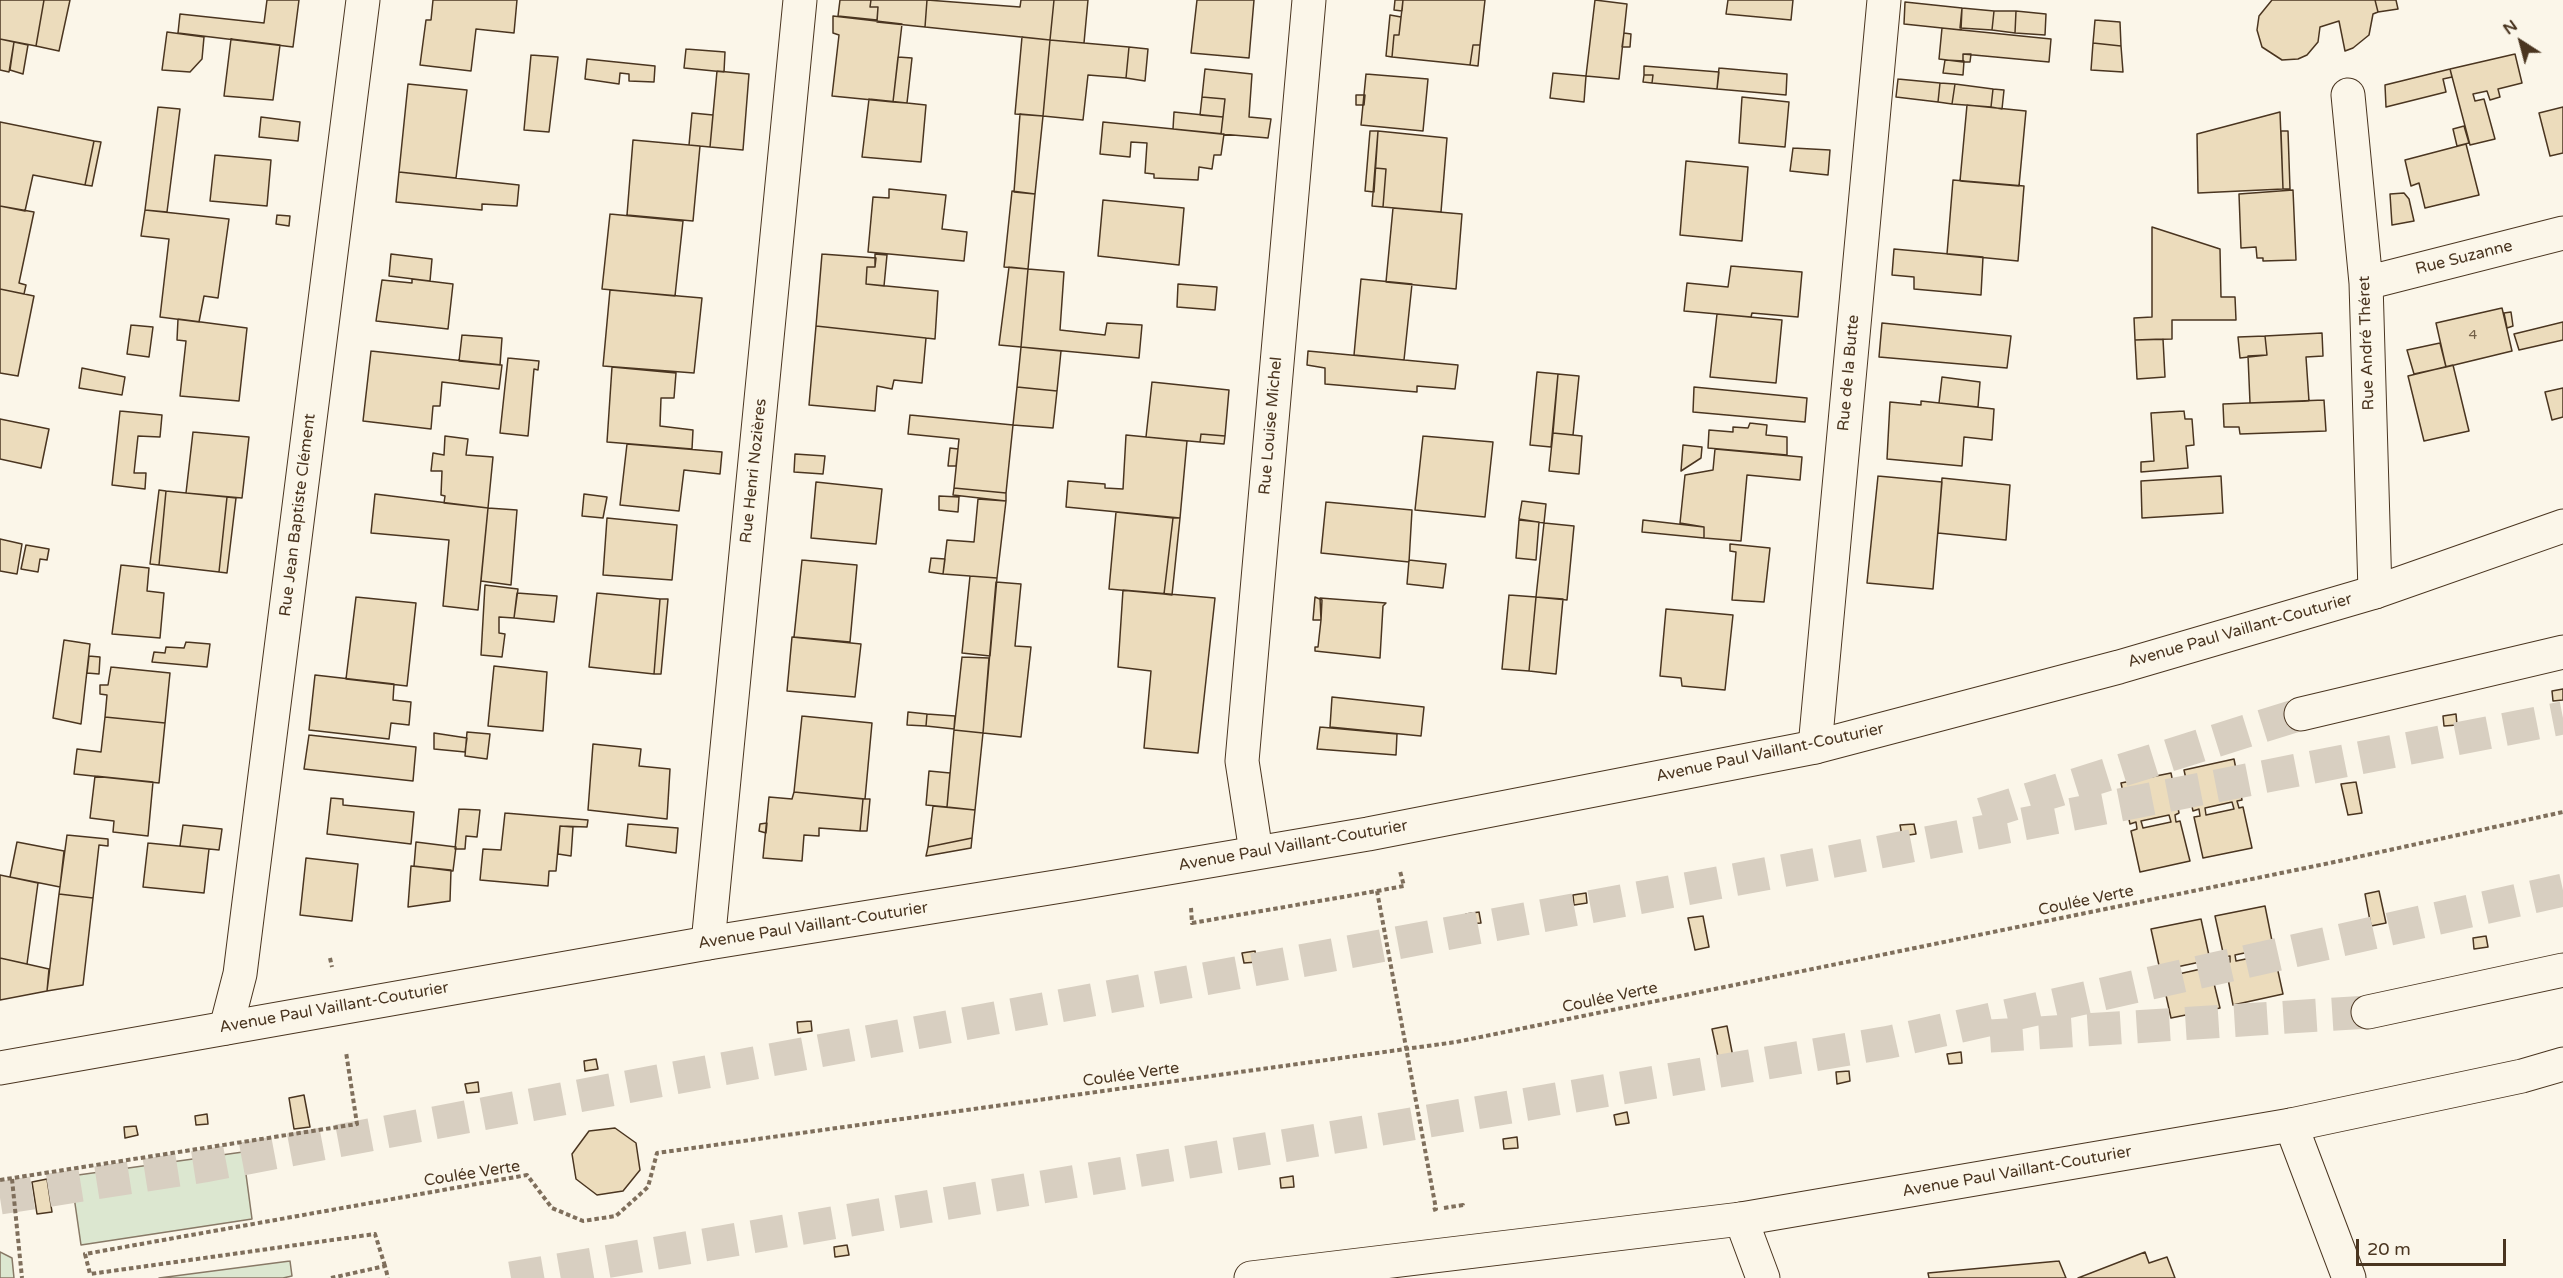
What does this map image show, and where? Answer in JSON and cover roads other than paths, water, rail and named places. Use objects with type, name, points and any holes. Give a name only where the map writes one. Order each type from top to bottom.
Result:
[{"type":"main road","name":"Rue Jean Baptiste Clément","points":[[226,1028],[240,974],[363,0]]},
{"type":"main road","name":"Rue Henri Nozières","points":[[708,942],[800,0]]},
{"type":"main road","name":"Rue Louise Michel","points":[[1256,852],[1242,761],[1309,0]]},
{"type":"main road","name":"Rue de la Butte","points":[[1815,747],[1884,0]]},
{"type":"main road","name":"Rue André Théret","points":[[2348,95],[2366,283],[2375,592]]},
{"type":"main road","name":"Rue Suzanne","points":[[2366,283],[2563,233]]},
{"type":"main road","name":"Avenue Paul Vaillant-Couturier","points":[[0,1068],[708,942],[1074,884],[1368,834],[1815,747],[2119,667],[2375,592],[2563,526]]},
{"type":"main road","points":[[2301,714],[2563,652]]},
{"type":"main road","points":[[2368,1012],[2563,970]]},
{"type":"main road","name":"Avenue Paul Vaillant-Couturier","points":[[1251,1278],[1741,1219],[2291,1125],[2522,1076],[2563,1064]]},
{"type":"main road","points":[[2291,1125],[2349,1278]]},
{"type":"main road","points":[[1741,1219],[1763,1278]]},
{"type":"tunnel","points":[[1982,814],[2301,714]]},
{"type":"tunnel","points":[[0,1198],[204,1166],[1824,863],[2563,718]]},
{"type":"tunnel","points":[[511,1278],[1890,1042],[2563,890]]},
{"type":"tunnel","points":[[1990,1036],[2368,1012]]}]
